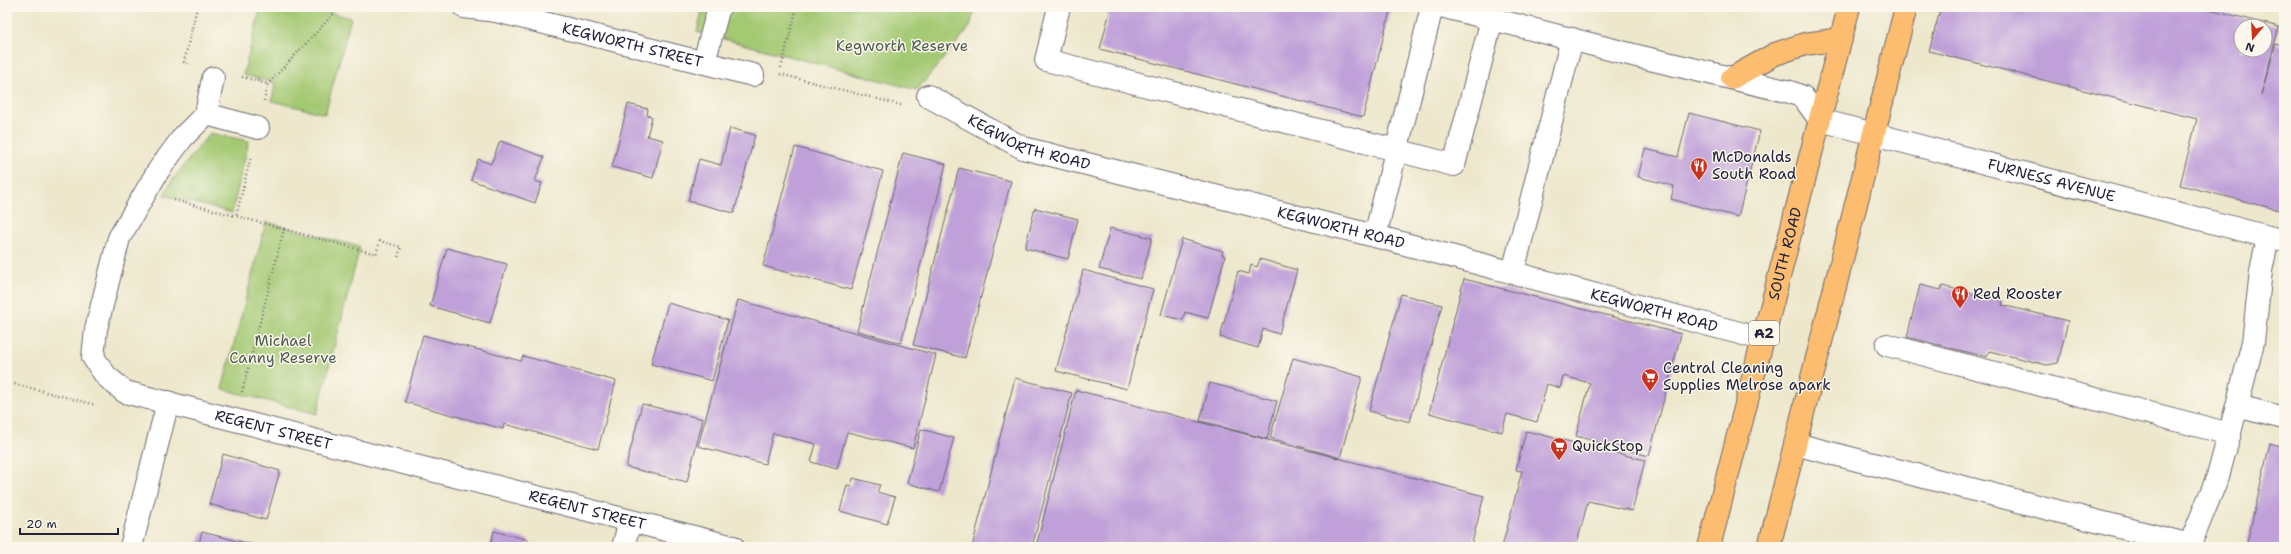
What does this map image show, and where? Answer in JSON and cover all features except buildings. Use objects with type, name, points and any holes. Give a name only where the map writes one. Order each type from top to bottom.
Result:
[{"type":"highway","name":"SOUTH ROAD","points":[[1709,547],[1849,7]]},
{"type":"highway","points":[[1769,547],[1906,7]]},
{"type":"highway","points":[[1732,78],[1775,54],[1805,44],[1841,39]]},
{"type":"street","name":"KEGWORTH STREET","points":[[464,7],[496,12],[753,75]]},
{"type":"street","points":[[704,62],[719,7]]},
{"type":"street","points":[[1059,7],[1046,60],[1454,165],[1492,19]]},
{"type":"street","points":[[1375,236],[1432,7]]},
{"type":"street","points":[[1445,7],[1803,97],[1820,120]]},
{"type":"street","points":[[1513,272],[1572,39]]},
{"type":"street","points":[[213,78],[206,114],[258,128]]},
{"type":"street","name":"KEGWORTH ROAD","points":[[928,96],[1023,148],[1375,236],[1762,338]]},
{"type":"street","name":"REGENT STREET","points":[[206,114],[183,137],[158,172],[119,238],[96,329],[93,357],[106,376],[125,392],[734,547]]},
{"type":"street","name":"FURNESS AVENUE","points":[[1820,120],[2276,239]]},
{"type":"street","points":[[1795,444],[2190,546],[2218,476],[2230,434],[2253,342],[2261,271],[2276,239]]},
{"type":"street","points":[[1887,345],[2230,434]]},
{"type":"street","points":[[130,547],[168,402]]},
{"type":"street","points":[[2237,406],[2284,418]]},
{"type":"street","points":[[623,547],[630,520]]},
{"type":"path","points":[[236,216],[268,84],[340,7]]},
{"type":"path","points":[[780,74],[797,7]]},
{"type":"path","points":[[753,75],[780,74],[904,106],[928,96]]},
{"type":"path","points":[[145,192],[376,254],[380,241],[401,247],[398,257]]},
{"type":"path","points":[[235,420],[284,229]]},
{"type":"path","points":[[7,382],[97,406]]},
{"type":"green space","points":[[261,7],[310,7],[351,18],[325,114],[272,101],[275,83],[243,75]]},
{"type":"green space","name":"Kegworth Reserve","points":[[703,7],[975,7],[970,27],[917,90],[697,32]]},
{"type":"green space","points":[[210,133],[249,141],[232,213],[164,195],[173,179]]},
{"type":"green space","name":"Michael Canny Reserve","points":[[266,222],[360,247],[317,414],[222,389]]},
{"type":"place","name":"McDonalds South Road","points":[[1699,181]]},
{"type":"place","name":"Red Rooster","points":[[1960,309]]},
{"type":"place","name":"Central Cleaning Supplies Melrose apark","points":[[1650,392]]},
{"type":"place","name":"QuickStop","points":[[1559,461]]}]
